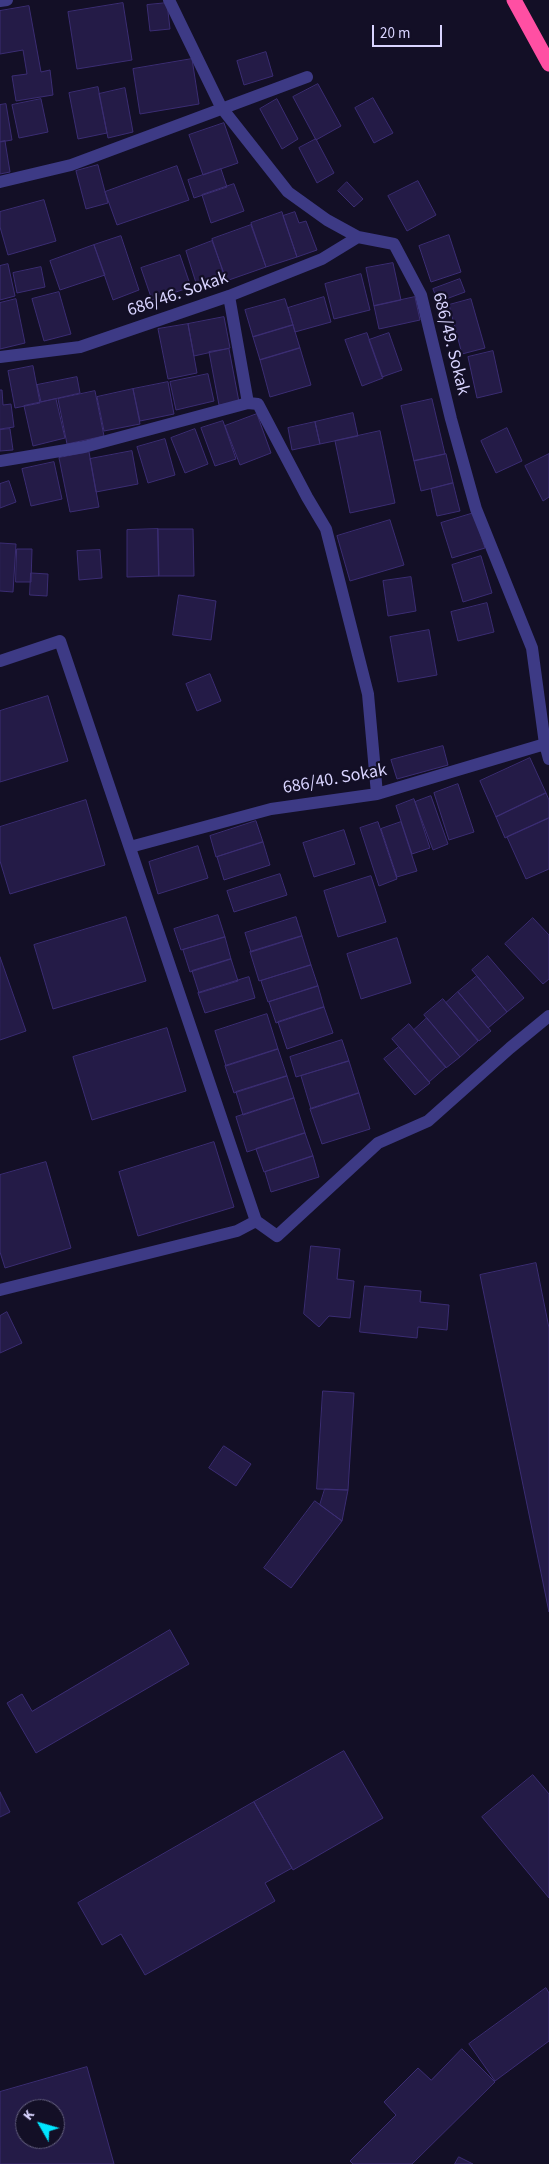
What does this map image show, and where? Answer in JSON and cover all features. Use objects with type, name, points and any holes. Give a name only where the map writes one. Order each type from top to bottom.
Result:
[{"type":"highway","points":[[514,0],[549,64]]},
{"type":"street","points":[[0,1],[7,0]]},
{"type":"street","name":"686/49. Sokak","points":[[169,0],[221,107],[288,192],[327,220],[358,237],[394,244],[421,295],[451,419],[476,509],[532,648],[545,744],[549,759]]},
{"type":"street","points":[[0,182],[71,165],[221,107],[307,77]]},
{"type":"street","name":"686/46. Sokak","points":[[0,357],[80,347],[229,296],[322,259],[358,237]]},
{"type":"street","points":[[229,296],[248,403]]},
{"type":"street","points":[[0,462],[84,448],[248,403],[258,404],[307,497],[326,528],[368,694],[377,794]]},
{"type":"street","points":[[0,660],[60,641],[256,1221],[277,1236],[378,1144],[428,1121],[549,1016]]},
{"type":"street","name":"686/40. Sokak","points":[[130,847],[271,809],[377,794],[545,744]]},
{"type":"street","points":[[0,1290],[237,1231],[256,1221]]},
{"type":"building","points":[[123,3],[132,60],[77,69],[68,12]]},
{"type":"building","points":[[167,3],[170,29],[150,31],[147,5]]},
{"type":"building","points":[[29,6],[41,72],[50,70],[53,95],[16,101],[12,76],[27,74],[23,50],[0,54],[0,11]]},
{"type":"building","points":[[266,52],[273,76],[244,85],[237,61]]},
{"type":"building","points":[[192,59],[199,104],[140,114],[133,69]]},
{"type":"building","points":[[318,84],[341,126],[316,140],[293,97]]},
{"type":"building","points":[[98,87],[107,133],[78,139],[69,93]]},
{"type":"building","points":[[125,88],[133,132],[108,138],[99,94]]},
{"type":"building","points":[[373,98],[393,133],[374,143],[355,108]]},
{"type":"building","points":[[41,99],[48,132],[19,138],[12,105]]},
{"type":"building","points":[[277,99],[298,139],[282,149],[260,109]]},
{"type":"building","points":[[6,104],[12,140],[0,142],[0,105]]},
{"type":"building","points":[[224,123],[238,163],[203,175],[189,135]]},
{"type":"building","points":[[316,139],[334,173],[317,183],[299,148]]},
{"type":"building","points":[[5,141],[10,172],[0,174],[0,142]]},
{"type":"building","points":[[98,165],[108,203],[86,209],[76,171]]},
{"type":"building","points":[[177,166],[189,200],[117,225],[105,192]]},
{"type":"building","points":[[221,169],[227,187],[194,198],[188,180]]},
{"type":"building","points":[[418,181],[436,215],[407,231],[388,196]]},
{"type":"building","points":[[347,182],[363,199],[354,207],[338,191]]},
{"type":"building","points":[[234,184],[244,211],[211,223],[202,195]]},
{"type":"building","points":[[44,200],[56,241],[8,255],[0,227],[0,212]]},
{"type":"building","points":[[282,212],[297,257],[266,267],[251,223]]},
{"type":"building","points":[[295,212],[299,223],[306,221],[317,250],[297,257],[283,216]]},
{"type":"building","points":[[251,225],[266,267],[226,281],[212,239]]},
{"type":"building","points":[[449,235],[461,272],[431,282],[419,246]]},
{"type":"building","points":[[121,236],[139,290],[113,300],[94,245]]},
{"type":"building","points":[[212,241],[225,276],[197,286],[186,251]]},
{"type":"building","points":[[94,245],[105,275],[60,290],[50,261]]},
{"type":"building","points":[[180,255],[191,287],[152,300],[141,268]]},
{"type":"building","points":[[393,263],[401,300],[374,306],[366,268]]},
{"type":"building","points":[[8,264],[15,296],[0,300],[0,266]]},
{"type":"building","points":[[41,267],[45,287],[17,293],[13,273]]},
{"type":"building","points":[[361,274],[370,310],[334,319],[325,284]]},
{"type":"building","points":[[460,279],[465,292],[438,302],[433,289]]},
{"type":"building","points":[[59,292],[71,334],[44,341],[32,299]]},
{"type":"building","points":[[324,297],[331,322],[295,332],[288,308]]},
{"type":"building","points":[[415,297],[420,320],[379,329],[374,306]]},
{"type":"building","points":[[16,299],[25,343],[0,349],[0,303]]},
{"type":"building","points":[[285,299],[293,325],[253,337],[245,310]]},
{"type":"building","points":[[471,299],[485,348],[462,354],[449,305]]},
{"type":"building","points":[[224,317],[230,348],[194,356],[188,324]]},
{"type":"building","points":[[188,324],[197,373],[168,379],[158,329]]},
{"type":"building","points":[[293,325],[300,348],[260,360],[253,337]]},
{"type":"building","points":[[367,333],[383,378],[362,386],[345,340]]},
{"type":"building","points":[[389,333],[402,370],[382,377],[369,340]]},
{"type":"building","points":[[300,348],[311,385],[270,397],[260,360]]},
{"type":"building","points":[[229,349],[239,402],[219,405],[209,352]]},
{"type":"building","points":[[493,351],[502,392],[477,398],[468,357]]},
{"type":"building","points":[[33,366],[40,403],[15,408],[8,371]]},
{"type":"building","points":[[208,374],[214,401],[176,410],[170,382]]},
{"type":"building","points":[[77,377],[80,393],[41,402],[37,385]]},
{"type":"building","points":[[168,382],[174,414],[140,421],[133,389]]},
{"type":"building","points":[[133,389],[140,424],[104,431],[97,397]]},
{"type":"building","points":[[0,390],[2,390],[3,405],[11,404],[14,427],[0,429]]},
{"type":"building","points":[[95,391],[104,436],[67,444],[58,399]]},
{"type":"building","points":[[56,399],[65,438],[33,446],[24,406]]},
{"type":"building","points":[[432,399],[445,454],[414,461],[401,406]]},
{"type":"building","points":[[353,413],[358,436],[320,444],[315,422]]},
{"type":"building","points":[[257,414],[271,453],[240,465],[225,426]]},
{"type":"building","points":[[223,421],[236,459],[215,466],[201,428]]},
{"type":"building","points":[[315,422],[320,444],[292,450],[288,428]]},
{"type":"building","points":[[507,428],[522,461],[496,473],[481,441]]},
{"type":"building","points":[[10,429],[13,450],[0,451],[0,430]]},
{"type":"building","points":[[195,429],[208,464],[185,473],[171,438]]},
{"type":"building","points":[[380,431],[395,503],[350,513],[335,441]]},
{"type":"building","points":[[165,439],[175,475],[148,483],[137,447]]},
{"type":"building","points":[[132,451],[138,484],[96,492],[90,459]]},
{"type":"building","points":[[89,452],[99,507],[70,512],[59,458]]},
{"type":"building","points":[[446,454],[453,483],[421,491],[414,461]]},
{"type":"building","points":[[549,454],[549,497],[543,501],[525,466]]},
{"type":"building","points":[[54,462],[62,499],[31,506],[22,469]]},
{"type":"building","points":[[9,481],[16,502],[0,508],[0,484]]},
{"type":"building","points":[[453,483],[460,511],[437,516],[431,489]]},
{"type":"building","points":[[474,513],[485,548],[452,558],[441,523]]},
{"type":"building","points":[[390,520],[404,565],[350,581],[337,536]]},
{"type":"building","points":[[158,529],[193,529],[194,576],[159,576]]},
{"type":"building","points":[[158,529],[159,576],[127,577],[127,530]]},
{"type":"building","points":[[0,543],[16,544],[13,592],[0,591]]},
{"type":"building","points":[[17,549],[32,549],[31,582],[16,582]]},
{"type":"building","points":[[100,550],[102,578],[79,580],[77,551]]},
{"type":"building","points":[[481,556],[492,593],[463,602],[452,565]]},
{"type":"building","points":[[31,573],[48,574],[47,596],[30,595]]},
{"type":"building","points":[[411,577],[416,611],[388,616],[383,581]]},
{"type":"building","points":[[179,595],[216,601],[211,640],[173,635]]},
{"type":"building","points":[[487,603],[494,632],[458,641],[451,612]]},
{"type":"building","points":[[429,630],[437,675],[398,682],[390,637]]},
{"type":"building","points":[[210,674],[221,701],[197,711],[186,684]]},
{"type":"building","points":[[48,696],[68,761],[0,782],[0,711]]},
{"type":"building","points":[[443,746],[448,765],[397,779],[391,760]]},
{"type":"building","points":[[530,758],[546,793],[496,817],[480,781]]},
{"type":"building","points":[[458,784],[474,832],[449,840],[434,793]]},
{"type":"building","points":[[546,793],[549,800],[549,818],[505,838],[496,817]]},
{"type":"building","points":[[431,796],[448,844],[433,850],[415,802]]},
{"type":"building","points":[[414,799],[430,848],[412,854],[396,806]]},
{"type":"building","points":[[86,800],[105,865],[10,894],[0,861],[0,827]]},
{"type":"building","points":[[549,818],[549,869],[526,879],[507,837]]},
{"type":"building","points":[[256,821],[263,842],[216,857],[210,836]]},
{"type":"building","points":[[378,822],[397,879],[379,886],[360,828]]},
{"type":"building","points":[[401,822],[417,871],[397,877],[381,829]]},
{"type":"building","points":[[344,830],[355,864],[314,877],[303,843]]},
{"type":"building","points":[[263,842],[270,865],[224,880],[217,857]]},
{"type":"building","points":[[198,846],[208,878],[158,894],[149,862]]},
{"type":"building","points":[[280,874],[287,895],[234,912],[227,891]]},
{"type":"building","points":[[371,876],[386,922],[338,937],[324,891]]},
{"type":"building","points":[[218,915],[225,937],[181,950],[174,929]]},
{"type":"building","points":[[126,917],[146,981],[53,1009],[34,945]]},
{"type":"building","points":[[296,917],[302,936],[251,952],[245,933]]},
{"type":"building","points":[[533,918],[549,935],[549,979],[543,984],[505,944]]},
{"type":"building","points":[[302,936],[311,965],[259,981],[250,952]]},
{"type":"building","points":[[225,937],[231,959],[190,972],[183,950]]},
{"type":"building","points":[[397,938],[411,983],[361,999],[347,954]]},
{"type":"building","points":[[488,956],[524,998],[507,1012],[472,970]]},
{"type":"building","points":[[0,957],[26,1031],[0,1040]]},
{"type":"building","points":[[231,959],[238,981],[199,993],[192,971]]},
{"type":"building","points":[[311,965],[318,986],[268,1002],[261,981]]},
{"type":"building","points":[[477,976],[507,1012],[488,1028],[458,992]]},
{"type":"building","points":[[249,977],[255,998],[205,1013],[198,993]]},
{"type":"building","points":[[318,986],[324,1007],[276,1023],[269,1002]]},
{"type":"building","points":[[458,992],[491,1031],[479,1041],[446,1003]]},
{"type":"building","points":[[443,999],[478,1041],[460,1057],[424,1015]]},
{"type":"building","points":[[324,1007],[333,1033],[287,1049],[278,1022]]},
{"type":"building","points":[[267,1014],[278,1049],[226,1066],[215,1031]]},
{"type":"building","points":[[427,1018],[460,1057],[446,1068],[414,1030]]},
{"type":"building","points":[[409,1024],[446,1067],[429,1082],[392,1039]]},
{"type":"building","points":[[167,1028],[186,1091],[92,1120],[73,1057]]},
{"type":"building","points":[[342,1040],[349,1061],[296,1077],[290,1057]]},
{"type":"building","points":[[399,1047],[430,1083],[415,1095],[384,1059]]},
{"type":"building","points":[[278,1049],[287,1076],[234,1093],[225,1066]]},
{"type":"building","points":[[349,1061],[359,1093],[311,1109],[301,1076]]},
{"type":"building","points":[[287,1076],[294,1098],[243,1115],[236,1092]]},
{"type":"building","points":[[359,1093],[370,1129],[322,1144],[310,1109]]},
{"type":"building","points":[[294,1098],[305,1133],[247,1152],[236,1117]]},
{"type":"building","points":[[305,1133],[313,1156],[264,1172],[256,1149]]},
{"type":"building","points":[[214,1142],[234,1207],[138,1236],[119,1172]]},
{"type":"building","points":[[313,1156],[319,1177],[271,1192],[265,1172]]},
{"type":"building","points":[[46,1162],[71,1248],[5,1268],[0,1252],[0,1175]]},
{"type":"building","points":[[311,1246],[340,1249],[337,1279],[354,1281],[350,1318],[329,1316],[319,1327],[304,1314]]},
{"type":"building","points":[[536,1263],[549,1328],[549,1612],[480,1275]]},
{"type":"building","points":[[365,1286],[421,1291],[420,1302],[449,1305],[447,1330],[418,1327],[417,1338],[360,1332]]},
{"type":"building","points":[[7,1312],[22,1343],[0,1353],[0,1316]]},
{"type":"building","points":[[323,1391],[354,1393],[348,1490],[317,1489]]},
{"type":"building","points":[[224,1446],[251,1464],[236,1486],[209,1468]]},
{"type":"building","points":[[325,1489],[348,1490],[342,1521],[320,1505]]},
{"type":"building","points":[[315,1501],[342,1521],[291,1588],[264,1568]]},
{"type":"building","points":[[170,1630],[189,1664],[36,1753],[7,1703],[22,1694],[32,1711]]},
{"type":"building","points":[[344,1751],[383,1818],[293,1870],[254,1802]]},
{"type":"building","points":[[533,1775],[549,1794],[549,1898],[482,1817]]},
{"type":"building","points":[[0,1792],[10,1812],[0,1817]]},
{"type":"building","points":[[254,1802],[292,1868],[265,1883],[275,1901],[145,1975],[121,1934],[102,1945],[78,1903]]},
{"type":"building","points":[[546,1988],[549,1993],[549,2041],[495,2081],[469,2044]]},
{"type":"building","points":[[462,2049],[495,2082],[412,2164],[353,2164],[350,2161],[396,2115],[384,2102],[418,2068],[431,2080]]},
{"type":"building","points":[[87,2067],[114,2164],[0,2164],[0,2092]]},
{"type":"building","points":[[459,2157],[473,2164],[455,2164]]}]
